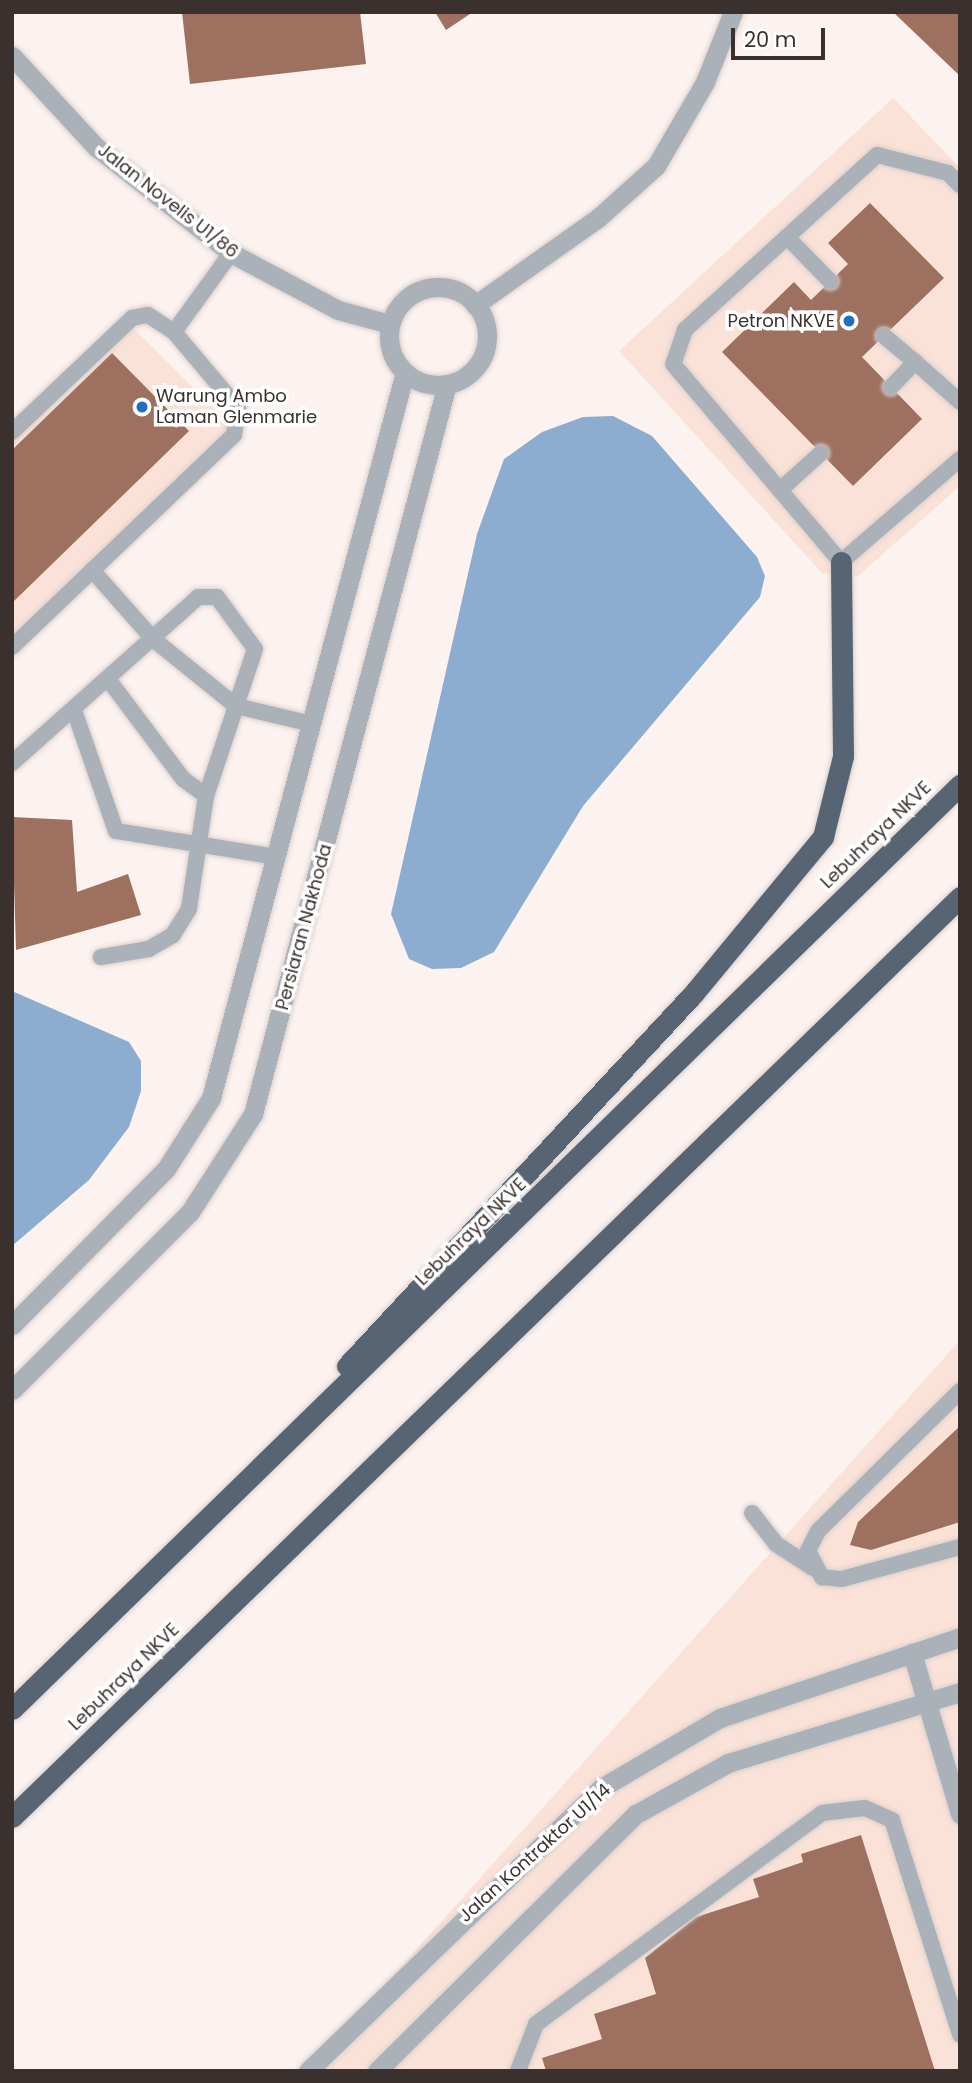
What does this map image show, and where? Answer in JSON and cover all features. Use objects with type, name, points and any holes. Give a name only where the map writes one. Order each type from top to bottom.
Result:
[{"type":"highway","points":[[152,1575],[693,994],[823,837],[843,756],[841,562]]},
{"type":"highway","name":"Lebuhraya NKVE","points":[[12,1709],[960,785]]},
{"type":"highway","name":"Lebuhraya NKVE","points":[[12,1817],[960,897]]},
{"type":"street","points":[[475,305],[598,218],[656,166],[705,82],[733,12]]},
{"type":"street","name":"Jalan Novelis U1/86","points":[[12,56],[96,147],[231,253],[338,310],[390,324]]},
{"type":"street","points":[[434,287],[475,305],[486,345],[472,370],[447,384],[424,383],[405,372],[391,350],[390,324],[406,298],[434,287]]},
{"type":"street","points":[[12,1325],[166,1169],[211,1098],[405,372]]},
{"type":"street","name":"Persiaran Nakhoda","points":[[12,1390],[190,1212],[253,1114],[447,384]]},
{"type":"street","name":"Jalan Kontraktor U1/14","points":[[308,2071],[601,1788],[720,1718],[960,1637]]},
{"type":"street","points":[[912,1653],[960,1814]]},
{"type":"street","points":[[377,2071],[636,1814],[728,1763],[960,1692]]},
{"type":"lane","points":[[960,185],[948,173],[877,155],[685,330],[673,364],[841,562],[960,459]]},
{"type":"lane","points":[[787,237],[830,281]]},
{"type":"lane","points":[[174,332],[231,253]]},
{"type":"lane","points":[[12,432],[132,318],[148,315],[174,332],[237,408],[240,421],[234,435],[12,647]]},
{"type":"lane","points":[[884,335],[960,402]]},
{"type":"lane","points":[[891,387],[915,362]]},
{"type":"lane","points":[[780,490],[821,453]]},
{"type":"lane","points":[[93,570],[153,639],[236,706],[313,724]]},
{"type":"lane","points":[[12,763],[198,597],[217,597],[255,649],[206,796],[202,847],[189,909],[173,935],[149,949],[101,957]]},
{"type":"lane","points":[[108,679],[183,779],[206,796]]},
{"type":"lane","points":[[74,710],[116,831],[277,857]]},
{"type":"lane","points":[[813,1568],[808,1550],[818,1531],[960,1391]]},
{"type":"lane","points":[[752,1513],[776,1544],[822,1577],[842,1579],[960,1547]]},
{"type":"lane","points":[[518,2071],[536,2024],[822,1813],[864,1808],[892,1819],[960,2035]]},
{"type":"shaded area","points":[[893,98],[960,168],[960,486],[858,576],[822,573],[619,351]]},
{"type":"shaded area","points":[[131,326],[231,425],[12,635],[12,442]]},
{"type":"shaded area","points":[[960,1340],[960,2071],[308,2071]]},
{"type":"water","points":[[613,416],[652,436],[757,557],[765,576],[760,597],[583,806],[494,952],[461,968],[432,969],[409,959],[391,914],[477,534],[504,459],[542,432],[583,417]]},
{"type":"water","points":[[12,991],[129,1042],[141,1061],[141,1091],[129,1127],[89,1180],[12,1246]]},
{"type":"building","points":[[182,12],[360,12],[366,64],[190,84]]},
{"type":"building","points":[[435,12],[473,12],[446,30]]},
{"type":"building","points":[[893,12],[960,12],[960,76]]},
{"type":"building","points":[[870,203],[944,278],[862,357],[922,419],[853,486],[722,352],[794,282],[811,300],[848,264],[828,243]]},
{"type":"building","points":[[112,353],[189,431],[12,603],[12,450]]},
{"type":"building","points":[[12,817],[72,820],[77,892],[128,874],[141,915],[16,950]]},
{"type":"building","points":[[960,1426],[960,1522],[871,1550],[850,1545],[858,1522]]},
{"type":"building","points":[[861,1835],[935,2071],[546,2071],[542,2058],[602,2039],[594,2014],[656,1994],[645,1958],[696,1917],[759,1897],[753,1879],[803,1862],[801,1854]]},
{"type":"place","name":"Petron NKVE","points":[[849,321]]},
{"type":"place","name":"Warung Ambo Laman Glenmarie","points":[[142,407]]}]
